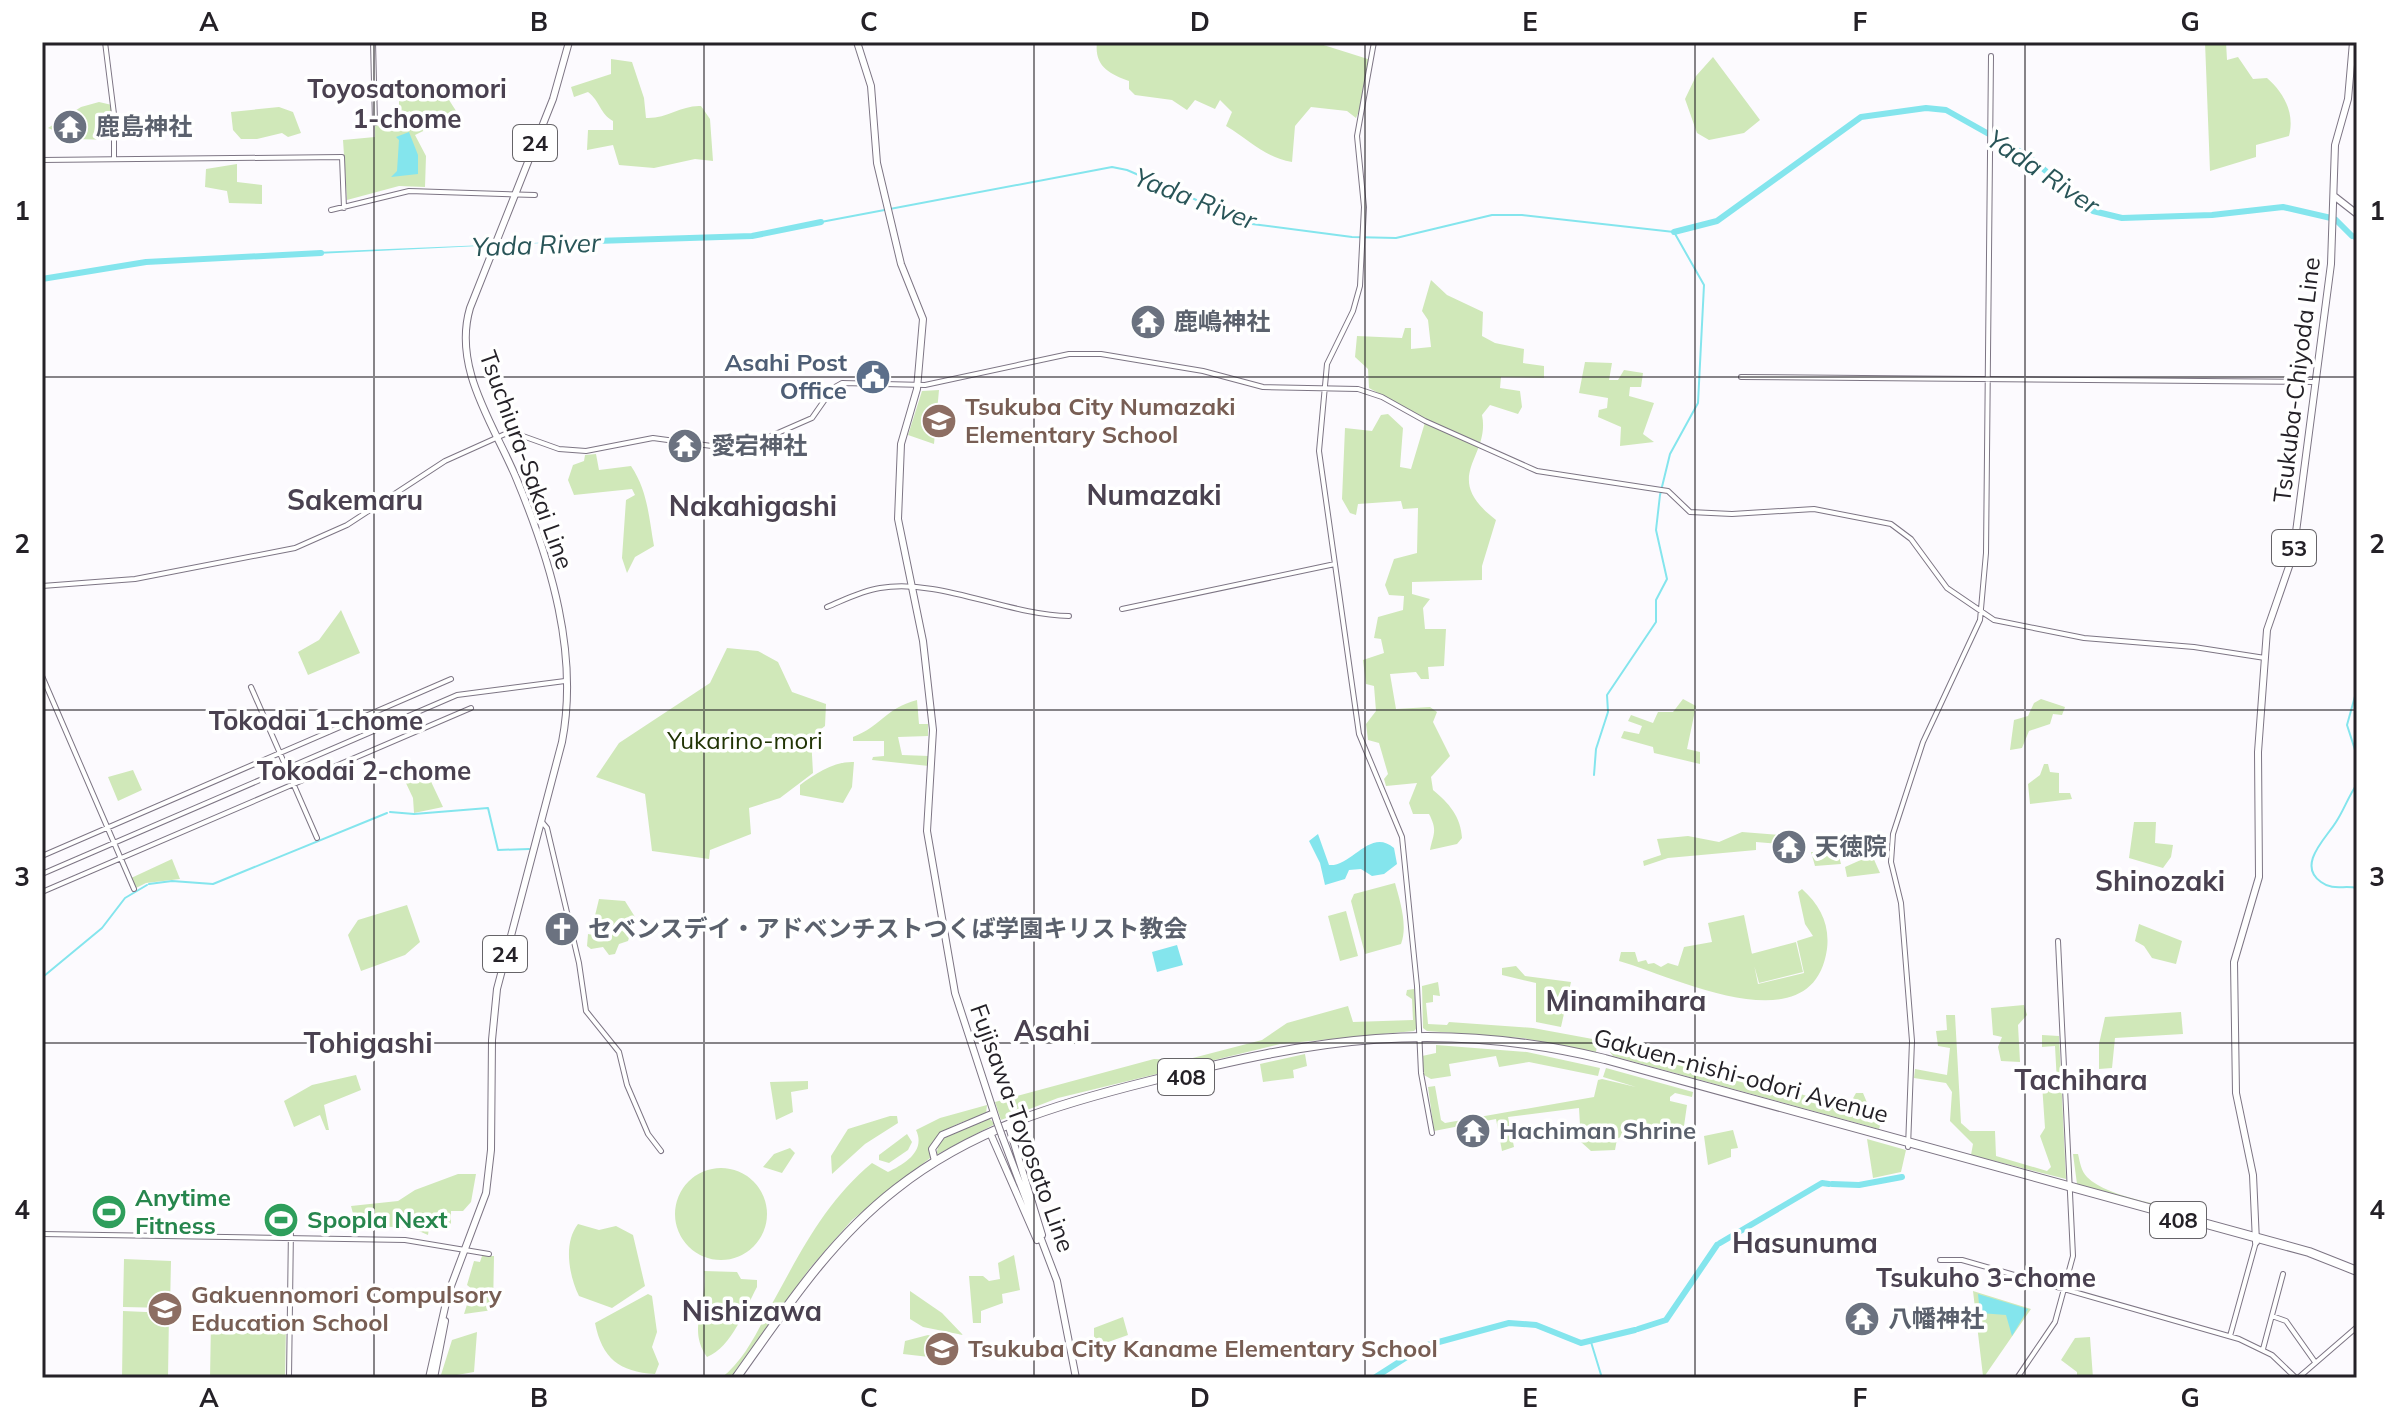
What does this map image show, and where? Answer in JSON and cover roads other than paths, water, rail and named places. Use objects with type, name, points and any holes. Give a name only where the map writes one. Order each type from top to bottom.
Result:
[{"type":"highway","name":"Gakuen-nishi-odori Avenue","points":[[742,1378],[839,1248],[885,1204],[936,1163],[991,1135],[1085,1102],[1260,1059],[1320,1048],[1420,1038]]},
{"type":"highway","name":"Gakuen-nishi-odori Avenue","points":[[736,1378],[815,1269],[850,1228],[936,1163],[1007,1123],[1084,1097],[1291,1047],[1420,1038],[1496,1039],[1571,1051],[2256,1240],[2357,1273]]},
{"type":"main road","name":"Tsuchiura-Sakai Line","points":[[464,1251],[473,1232],[490,1165],[496,997],[564,732],[565,681],[558,601],[518,481],[471,375],[465,346],[469,312],[553,99],[569,42]]},
{"type":"main road","name":"Fujisawa-Toyosato Line","points":[[857,42],[871,86],[876,158],[888,209],[906,277],[922,314],[918,384],[902,441],[898,510],[924,646],[933,742],[927,831],[955,993],[991,1105],[1060,1293],[1076,1378]]},
{"type":"main road","name":"Tsukuba-Chiyoda Line","points":[[2256,1240],[2253,1175],[2236,1093],[2234,971],[2239,937],[2259,872],[2258,752],[2268,624],[2293,560],[2332,256],[2335,145],[2348,99],[2353,42]]},
{"type":"main road","points":[[2334,196],[2357,214]]},
{"type":"main road","points":[[936,1163],[932,1149],[939,1137],[994,1113]]},
{"type":"main road","points":[[1009,1127],[1042,1234],[1042,1245]]},
{"type":"main road","points":[[991,1135],[1028,1224],[1042,1245]]},
{"type":"main road","name":"24","points":[[431,1378],[453,1279],[464,1251]]},
{"type":"street","points":[[105,42],[114,114],[114,159]]},
{"type":"street","points":[[373,42],[375,123]]},
{"type":"street","points":[[1374,42],[1357,136],[1364,207],[1358,297],[1330,354],[1323,390],[1320,464],[1359,734],[1401,834],[1414,946],[1421,1073],[1432,1133]]},
{"type":"street","points":[[1909,1144],[1912,1041],[1902,912],[1891,862],[1893,834],[1923,742],[1982,613],[1986,553],[1991,56]]},
{"type":"street","points":[[42,160],[342,157],[344,208]]},
{"type":"street","points":[[331,210],[400,192],[535,195]]},
{"type":"street","points":[[42,586],[135,579],[295,548],[347,525],[405,484],[498,437],[515,434],[552,448],[586,451],[662,437],[707,446],[727,446],[765,438],[808,421],[837,384],[918,384],[1069,354],[1101,354],[1203,371],[1255,386],[1323,390],[1351,388],[1373,393],[1425,421],[1537,471],[1668,491],[1690,512],[1732,514],[1814,509],[1891,524],[1911,539],[1947,588],[1994,620],[2084,638],[2185,646],[2266,658]]},
{"type":"street","points":[[1741,377],[2316,382]]},
{"type":"street","points":[[1122,609],[1335,564]]},
{"type":"street","points":[[827,607],[866,591],[912,587],[1013,610],[1069,616]]},
{"type":"street","points":[[42,676],[134,889]]},
{"type":"street","points":[[42,856],[451,679]]},
{"type":"street","points":[[42,874],[461,694],[565,681]]},
{"type":"street","points":[[251,687],[317,838]]},
{"type":"street","points":[[42,892],[471,708]]},
{"type":"street","points":[[541,822],[547,828],[579,963],[586,1011],[619,1052],[627,1085],[648,1134],[661,1151]]},
{"type":"street","points":[[2017,1378],[2055,1322],[2066,1291],[2073,1256],[2058,941]]},
{"type":"street","points":[[283,1205],[291,1223],[289,1378]]},
{"type":"street","points":[[42,1234],[405,1240],[489,1254]]},
{"type":"street","points":[[2230,1336],[2256,1240]]},
{"type":"street","points":[[1940,1260],[1962,1260],[2230,1336],[2263,1349],[2297,1378],[2357,1327]]},
{"type":"street","points":[[2263,1349],[2283,1274]]},
{"type":"street","points":[[2272,1316],[2286,1321],[2315,1363]]},
{"type":"water","points":[[409,132],[418,155],[418,174],[391,177],[397,171],[399,140],[396,137]]},
{"type":"water","points":[[603,240],[316,254],[316,252]]},
{"type":"water","points":[[1318,834],[1329,865],[1337,864],[1377,842],[1394,848],[1397,864],[1384,874],[1372,876],[1361,869],[1349,870],[1345,879],[1325,885],[1320,863],[1309,841]]},
{"type":"water","points":[[1177,945],[1183,965],[1157,972],[1152,952]]},
{"type":"water","points":[[1978,1294],[2028,1309],[2012,1336],[2006,1315],[1980,1313]]},
{"type":"waterway","name":"Yada River","points":[[1674,232],[1717,221],[1861,117],[1926,108],[1946,110],[2028,156],[2093,211],[2122,218],[2212,215],[2283,207],[2331,218]]},
{"type":"waterway","name":"Yada River","points":[[821,222],[1112,167],[1127,170],[1252,224],[1352,237],[1396,238],[1492,215],[1522,215],[1674,232],[1704,285],[1698,403],[1670,454],[1660,495],[1656,530],[1667,579],[1656,600],[1656,622],[1607,695],[1608,712],[1596,749],[1594,775]]},
{"type":"waterway","name":"Yada River","points":[[2336,220],[2352,236]]},
{"type":"waterway","name":"Yada River","points":[[596,241],[752,236],[821,222]]},
{"type":"waterway","name":"Yada River","points":[[2357,232],[2352,236],[2357,242]]},
{"type":"waterway","name":"Yada River","points":[[42,279],[146,262],[321,253]]},
{"type":"waterway","points":[[2357,689],[2347,725],[2357,756]]},
{"type":"waterway","points":[[2357,784],[2312,860],[2314,875],[2325,885],[2357,888]]},
{"type":"waterway","points":[[390,812],[414,814],[488,808],[498,850],[529,849]]},
{"type":"waterway","points":[[149,884],[172,881],[213,884],[387,813]]},
{"type":"waterway","points":[[42,982],[44,976],[102,928],[125,898],[147,885]]},
{"type":"waterway","points":[[1832,1184],[1859,1185],[1902,1177]]},
{"type":"waterway","points":[[1720,1243],[1822,1183],[1829,1184]]},
{"type":"waterway","points":[[1638,1329],[1666,1320],[1717,1245]]},
{"type":"waterway","points":[[1374,1378],[1424,1346],[1509,1323],[1536,1325],[1581,1343],[1635,1330]]},
{"type":"waterway","points":[[1591,1342],[1602,1378]]},
{"type":"place","name":"鹿島神社","points":[[70,127]]},
{"type":"place","name":"鹿嶋神社","points":[[1148,322]]},
{"type":"place","name":"Asahi Post Office","points":[[873,377]]},
{"type":"place","name":"Tsukuba City Numazaki Elementary School","points":[[939,421]]},
{"type":"place","name":"愛宕神社","points":[[685,446]]},
{"type":"place","name":"天徳院","points":[[1789,847]]},
{"type":"place","name":"セベンスデイ・アドベンチストつくば学園キリスト教会","points":[[562,929]]},
{"type":"place","name":"Hachiman Shrine","points":[[1473,1131]]},
{"type":"place","name":"Anytime Fitness","points":[[109,1212]]},
{"type":"place","name":"Spopla Next","points":[[281,1220]]},
{"type":"place","name":"Gakuennomori Compulsory Education School","points":[[165,1309]]},
{"type":"place","name":"八幡神社","points":[[1862,1319]]},
{"type":"place","name":"Tsukuba City Kaname Elementary School","points":[[942,1349]]},
{"type":"district","name":"Toyosatonomori 1-chome","points":[[407,104]]},
{"type":"district","name":"Numazaki","points":[[1154,495]]},
{"type":"district","name":"Sakemaru","points":[[355,500]]},
{"type":"district","name":"Nakahigashi","points":[[753,506]]},
{"type":"district","name":"Tokodai 1-chome","points":[[316,721]]},
{"type":"district","name":"Tokodai 2-chome","points":[[364,771]]},
{"type":"district","name":"Shinozaki","points":[[2160,881]]},
{"type":"district","name":"Minamihara","points":[[1626,1001]]},
{"type":"district","name":"Asahi","points":[[1052,1031]]},
{"type":"district","name":"Tohigashi","points":[[368,1043]]},
{"type":"district","name":"Tachihara","points":[[2081,1080]]},
{"type":"district","name":"Hasunuma","points":[[1805,1243]]},
{"type":"district","name":"Tsukuho 3-chome","points":[[1986,1278]]},
{"type":"district","name":"Nishizawa","points":[[752,1311]]},
{"type":"park label","name":"Yukarino-mori","points":[[745,741]]}]
